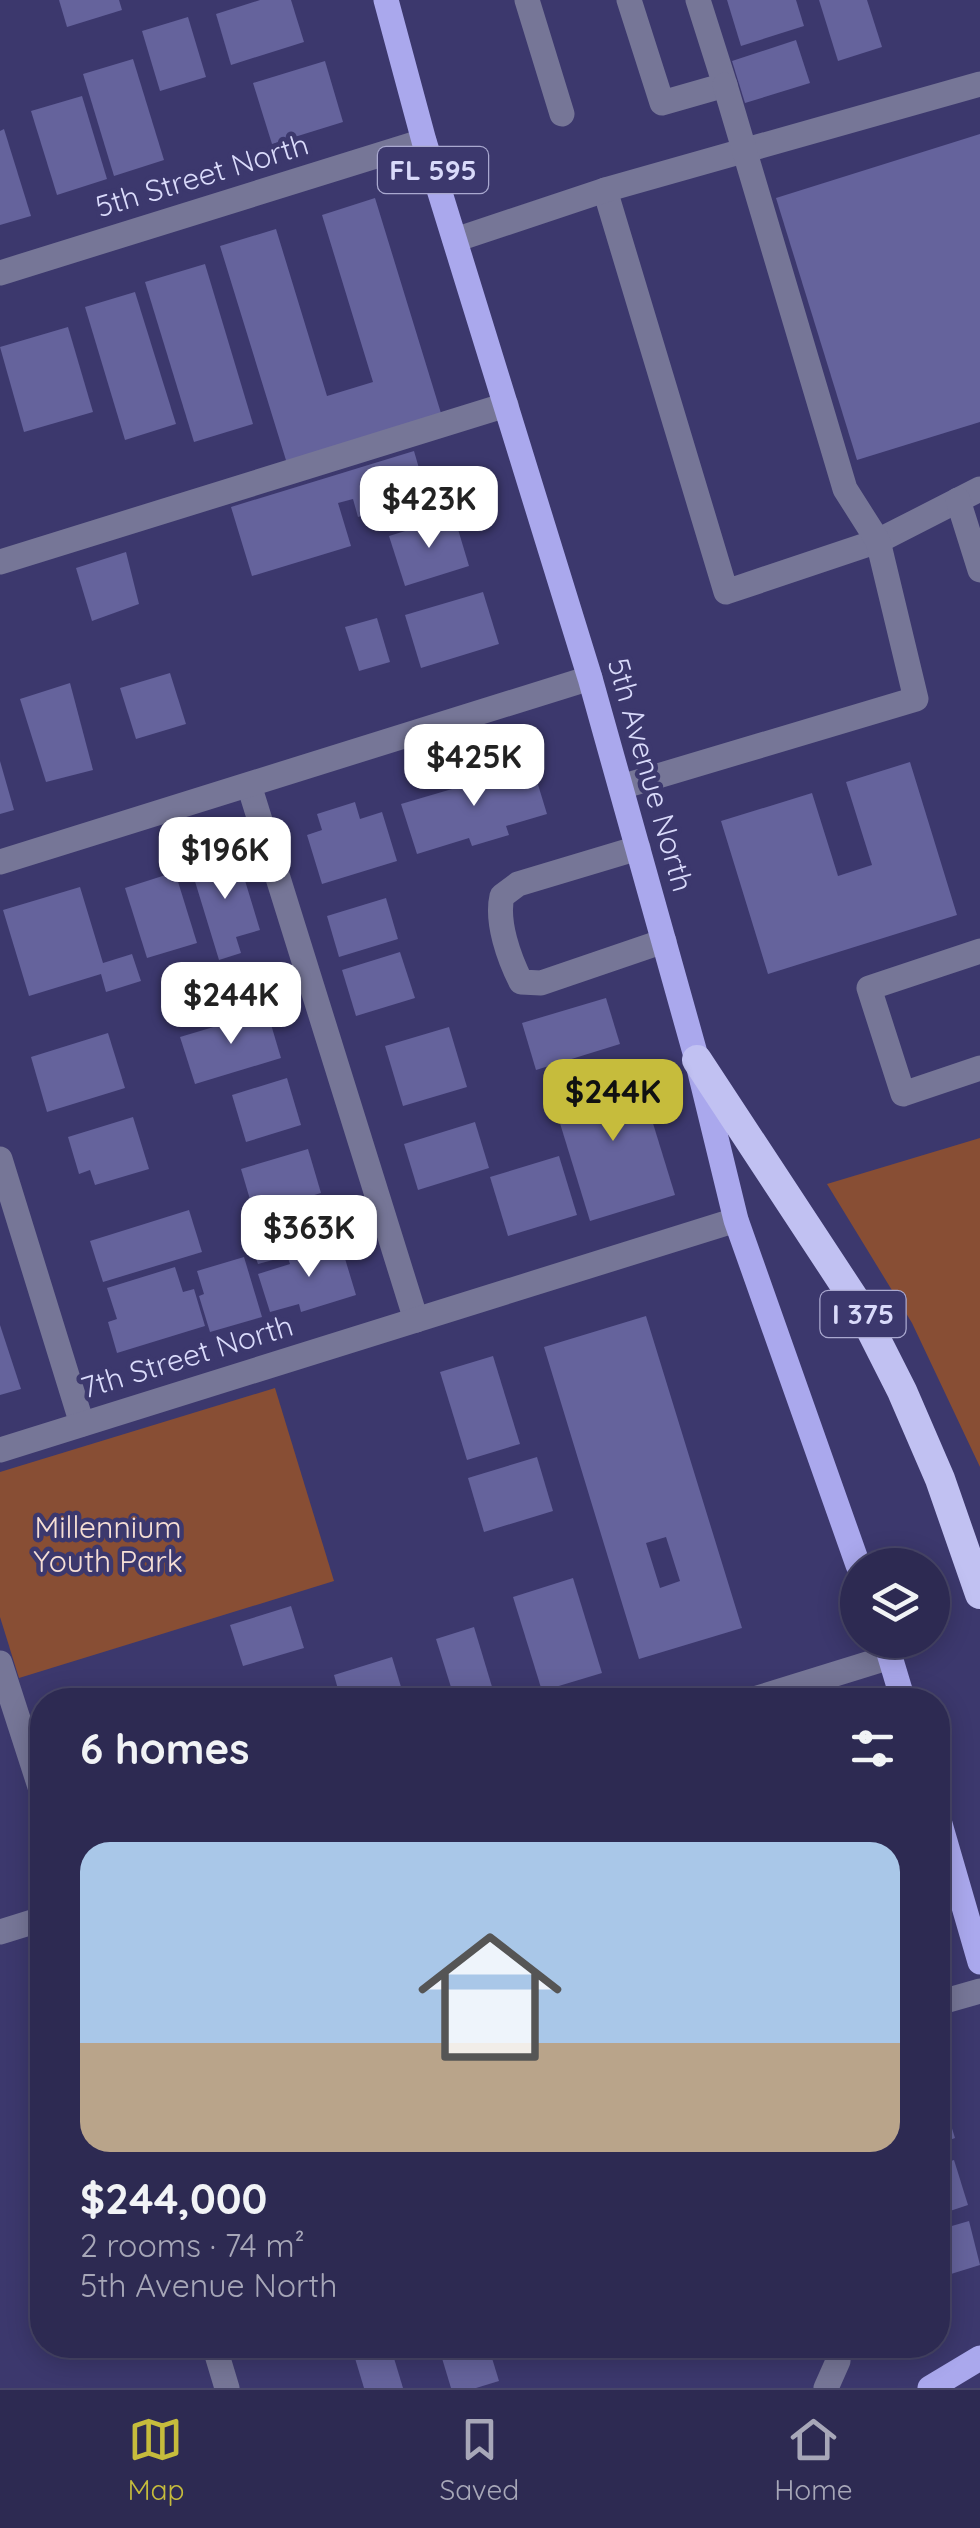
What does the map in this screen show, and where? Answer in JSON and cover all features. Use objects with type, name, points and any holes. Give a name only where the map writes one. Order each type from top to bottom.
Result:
[{"type":"highway","name":"I 375","points":[[698,1060],[860,1308],[940,1478],[980,1594]]},
{"type":"main road","name":"5th Avenue North","points":[[386,0],[424,141],[590,678],[698,1060],[736,1220],[852,1548]]},
{"type":"main road","points":[[891,1658],[900,1688]]},
{"type":"main road","points":[[950,1858],[980,1962]]},
{"type":"main road","points":[[930,2388],[980,2358]]},
{"type":"street","points":[[526,0],[562,114]]},
{"type":"street","points":[[629,0],[662,103],[725,85]]},
{"type":"street","points":[[620,787],[916,699],[878,540],[845,489],[698,0]]},
{"type":"street","points":[[455,240],[605,190],[980,84]]},
{"type":"street","name":"5th Street North","points":[[0,273],[424,141]]},
{"type":"street","points":[[605,190],[726,592],[878,540],[969,494],[980,570]]},
{"type":"street","points":[[0,562],[506,404]]},
{"type":"street","points":[[0,862],[590,678]]},
{"type":"street","points":[[249,785],[416,1320]]},
{"type":"street","points":[[638,848],[518,884],[502,896],[498,910],[521,982],[540,983],[664,941]]},
{"type":"street","points":[[980,952],[869,988],[902,1094],[980,1068]]},
{"type":"street","points":[[0,1158],[82,1424]]},
{"type":"street","name":"7th Street North","points":[[0,1450],[736,1220]]},
{"type":"street","points":[[783,1688],[862,1658]]},
{"type":"street","points":[[0,1663],[30,1756]]},
{"type":"street","points":[[0,1932],[30,1923]]},
{"type":"street","points":[[950,2000],[980,1991]]},
{"type":"street","points":[[218,2358],[228,2388]]},
{"type":"street","points":[[826,2388],[838,2358]]},
{"type":"green space","points":[[980,1138],[980,1467],[912,1323],[827,1184]]},
{"type":"green space","name":"Millennium Youth Park","points":[[275,1388],[334,1581],[19,1678],[0,1617],[0,1472]]},
{"type":"building","points":[[59,0],[119,0],[122,10],[67,27]]},
{"type":"building","points":[[260,0],[291,0],[304,42],[231,65],[216,14]]},
{"type":"building","points":[[727,0],[796,0],[804,26],[741,46]]},
{"type":"building","points":[[819,0],[867,0],[882,47],[838,61]]},
{"type":"building","points":[[188,17],[206,77],[160,91],[142,31]]},
{"type":"building","points":[[796,40],[810,83],[745,103],[732,61]]},
{"type":"building","points":[[133,59],[164,160],[114,176],[83,74]]},
{"type":"building","points":[[325,61],[343,122],[272,144],[253,83]]},
{"type":"building","points":[[82,96],[107,179],[57,195],[31,111]]},
{"type":"building","points":[[4,129],[31,216],[0,225],[0,131]]},
{"type":"building","points":[[980,134],[980,422],[857,460],[776,198]]},
{"type":"building","points":[[375,198],[444,423],[289,470],[220,246],[276,229],[327,396],[373,382],[322,215]]},
{"type":"building","points":[[205,264],[253,424],[194,442],[145,282]]},
{"type":"building","points":[[135,292],[176,424],[125,440],[85,307]]},
{"type":"building","points":[[68,327],[93,412],[24,432],[0,347]]},
{"type":"building","points":[[414,451],[427,496],[358,517],[353,499],[338,503],[351,546],[252,576],[231,507]]},
{"type":"building","points":[[454,516],[469,566],[405,586],[389,536]]},
{"type":"building","points":[[126,552],[139,604],[92,621],[76,568]]},
{"type":"building","points":[[483,592],[499,644],[421,668],[405,615]]},
{"type":"building","points":[[377,618],[390,662],[359,671],[345,627]]},
{"type":"building","points":[[170,673],[186,724],[136,739],[120,688]]},
{"type":"building","points":[[70,683],[93,770],[46,782],[20,699]]},
{"type":"building","points":[[0,761],[14,810],[0,814]]},
{"type":"building","points":[[910,762],[957,915],[768,974],[721,821],[812,793],[838,876],[872,865],[846,782]]},
{"type":"building","points":[[532,765],[547,814],[506,826],[509,835],[472,846],[469,838],[417,854],[401,804],[452,789],[449,780],[489,768],[492,777]]},
{"type":"building","points":[[355,802],[360,819],[382,812],[397,861],[322,884],[307,835],[322,830],[317,814]]},
{"type":"building","points":[[236,851],[260,930],[236,937],[241,953],[219,960],[190,865]]},
{"type":"building","points":[[175,872],[197,943],[147,958],[125,888]]},
{"type":"building","points":[[80,887],[103,963],[132,954],[141,981],[106,992],[101,974],[29,996],[3,910]]},
{"type":"building","points":[[386,898],[398,939],[339,957],[327,916]]},
{"type":"building","points":[[400,952],[415,998],[356,1016],[342,970]]},
{"type":"building","points":[[232,963],[242,995],[185,1012],[175,981]]},
{"type":"building","points":[[606,998],[620,1044],[536,1070],[522,1023]]},
{"type":"building","points":[[267,1011],[281,1058],[195,1084],[180,1037]]},
{"type":"building","points":[[449,1027],[467,1087],[403,1106],[385,1046]]},
{"type":"building","points":[[108,1033],[125,1088],[47,1112],[31,1057]]},
{"type":"building","points":[[636,1068],[675,1195],[590,1221],[551,1094]]},
{"type":"building","points":[[287,1078],[301,1125],[246,1142],[232,1095]]},
{"type":"building","points":[[133,1117],[149,1169],[95,1185],[90,1170],[79,1174],[68,1137]]},
{"type":"building","points":[[475,1122],[489,1168],[418,1190],[404,1144]]},
{"type":"building","points":[[308,1149],[321,1193],[254,1213],[241,1169]]},
{"type":"building","points":[[559,1156],[577,1215],[508,1236],[490,1177]]},
{"type":"building","points":[[189,1210],[202,1252],[103,1282],[90,1241]]},
{"type":"building","points":[[277,1236],[284,1257],[258,1264],[251,1244]]},
{"type":"building","points":[[340,1242],[356,1295],[301,1312],[299,1304],[270,1312],[258,1274],[290,1264],[288,1258]]},
{"type":"building","points":[[244,1257],[262,1317],[210,1332],[199,1296],[204,1294],[197,1271]]},
{"type":"building","points":[[175,1267],[183,1292],[194,1289],[205,1326],[117,1353],[108,1322],[117,1319],[107,1288]]},
{"type":"building","points":[[646,1316],[742,1628],[639,1659],[544,1347]],"holes":[[[666,1537],[680,1581],[660,1588],[646,1543]]]},
{"type":"building","points":[[0,1325],[21,1389],[0,1395]]},
{"type":"building","points":[[493,1356],[520,1444],[467,1460],[440,1372]]},
{"type":"building","points":[[537,1457],[553,1511],[484,1532],[468,1478]]},
{"type":"building","points":[[573,1578],[602,1673],[541,1688],[513,1597]]},
{"type":"building","points":[[291,1606],[304,1648],[243,1666],[230,1625]]},
{"type":"building","points":[[474,1627],[492,1688],[451,1688],[436,1639]]},
{"type":"building","points":[[392,1657],[401,1688],[338,1688],[334,1675]]},
{"type":"building","points":[[954,2160],[968,2205],[950,2211],[950,2161]]},
{"type":"building","points":[[969,2221],[980,2265],[950,2274],[950,2227]]},
{"type":"building","points":[[355,2358],[394,2358],[403,2388],[364,2388]]},
{"type":"building","points":[[442,2358],[492,2358],[499,2381],[476,2388],[451,2388]]}]
